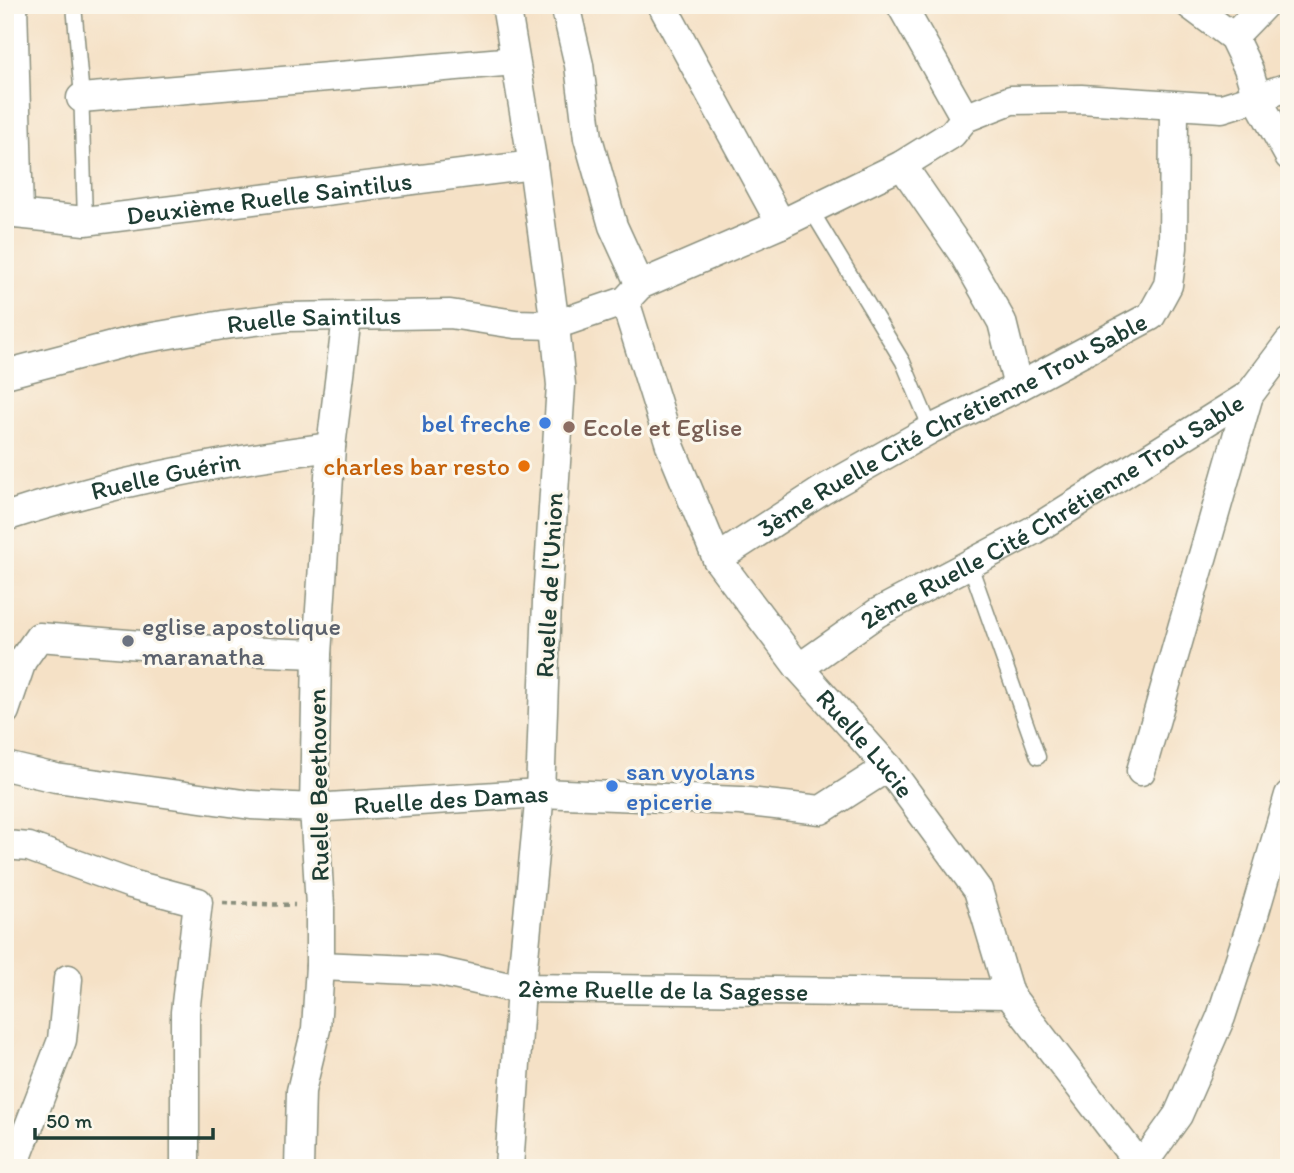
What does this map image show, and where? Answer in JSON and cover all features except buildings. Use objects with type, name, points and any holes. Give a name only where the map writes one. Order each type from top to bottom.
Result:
[{"type":"street","points":[[12,214],[13,5]]},
{"type":"street","name":"Ruelle de l'Union","points":[[506,5],[533,165],[561,385],[547,601],[540,793],[521,988],[509,1168]]},
{"type":"street","name":"Ruelle Lucie","points":[[565,5],[579,65],[588,138],[632,293],[671,449],[717,559],[799,668],[888,767],[978,890],[1009,994],[1141,1167]]},
{"type":"street","points":[[662,5],[780,224]]},
{"type":"street","points":[[901,5],[965,118],[1012,100],[1081,99],[1222,108],[1289,88]]},
{"type":"street","points":[[1191,5],[1233,37],[1248,68],[1257,98],[1289,156]]},
{"type":"street","points":[[1233,37],[1264,5]]},
{"type":"street","points":[[81,97],[515,61]]},
{"type":"street","name":"3ème Ruelle Cité Chrétienne Trou Sable","points":[[717,559],[823,490],[931,429],[1018,387],[1151,316],[1168,285],[1173,248],[1174,107]]},
{"type":"street","name":"Ruelle Saintilus","points":[[5,374],[135,340],[287,317],[450,314],[515,324],[555,325],[632,293],[902,165],[952,134],[965,118]]},
{"type":"street","name":"Deuxième Ruelle Saintilus","points":[[12,214],[85,221],[533,165]]},
{"type":"street","points":[[902,165],[964,255],[1002,322],[1018,387]]},
{"type":"street","name":"Ruelle Beethoven","points":[[299,1168],[301,1091],[316,1029],[320,966],[320,906],[314,807],[317,654],[331,447],[346,317]]},
{"type":"street","name":"2ème Ruelle Cité Chrétienne Trou Sable","points":[[799,668],[877,613],[1034,530],[1250,395],[1289,342]]},
{"type":"street","points":[[1142,771],[1250,395]]},
{"type":"street","name":"Ruelle Guérin","points":[[5,517],[44,504],[237,459],[331,447]]},
{"type":"street","points":[[5,711],[22,661],[39,637],[192,649],[317,654]]},
{"type":"street","name":"Ruelle des Damas","points":[[5,766],[57,778],[251,805],[314,807],[540,793],[740,802],[821,810],[888,767]]},
{"type":"street","points":[[1141,1167],[1178,1115],[1221,1017],[1254,915],[1282,841],[1289,795]]},
{"type":"street","points":[[5,845],[29,847],[131,884],[198,902],[185,1012],[185,1168]]},
{"type":"street","name":"2ème Ruelle de la Sagesse","points":[[320,966],[436,971],[521,988],[1009,994]]},
{"type":"street","points":[[13,1168],[62,1040],[68,979]]},
{"type":"lane","points":[[74,5],[81,97],[85,221]]},
{"type":"lane","points":[[811,210],[903,362],[931,429]]},
{"type":"lane","points":[[970,565],[1038,757]]},
{"type":"path","points":[[198,902],[320,906]]},
{"type":"place","name":"bel freche","points":[[545,423]]},
{"type":"place","name":"Ecole et Eglise","points":[[569,427]]},
{"type":"place","name":"charles bar resto","points":[[524,466]]},
{"type":"place","name":"eglise apostolique maranatha","points":[[128,641]]},
{"type":"place","name":"san vyolans epicerie","points":[[612,786]]}]
